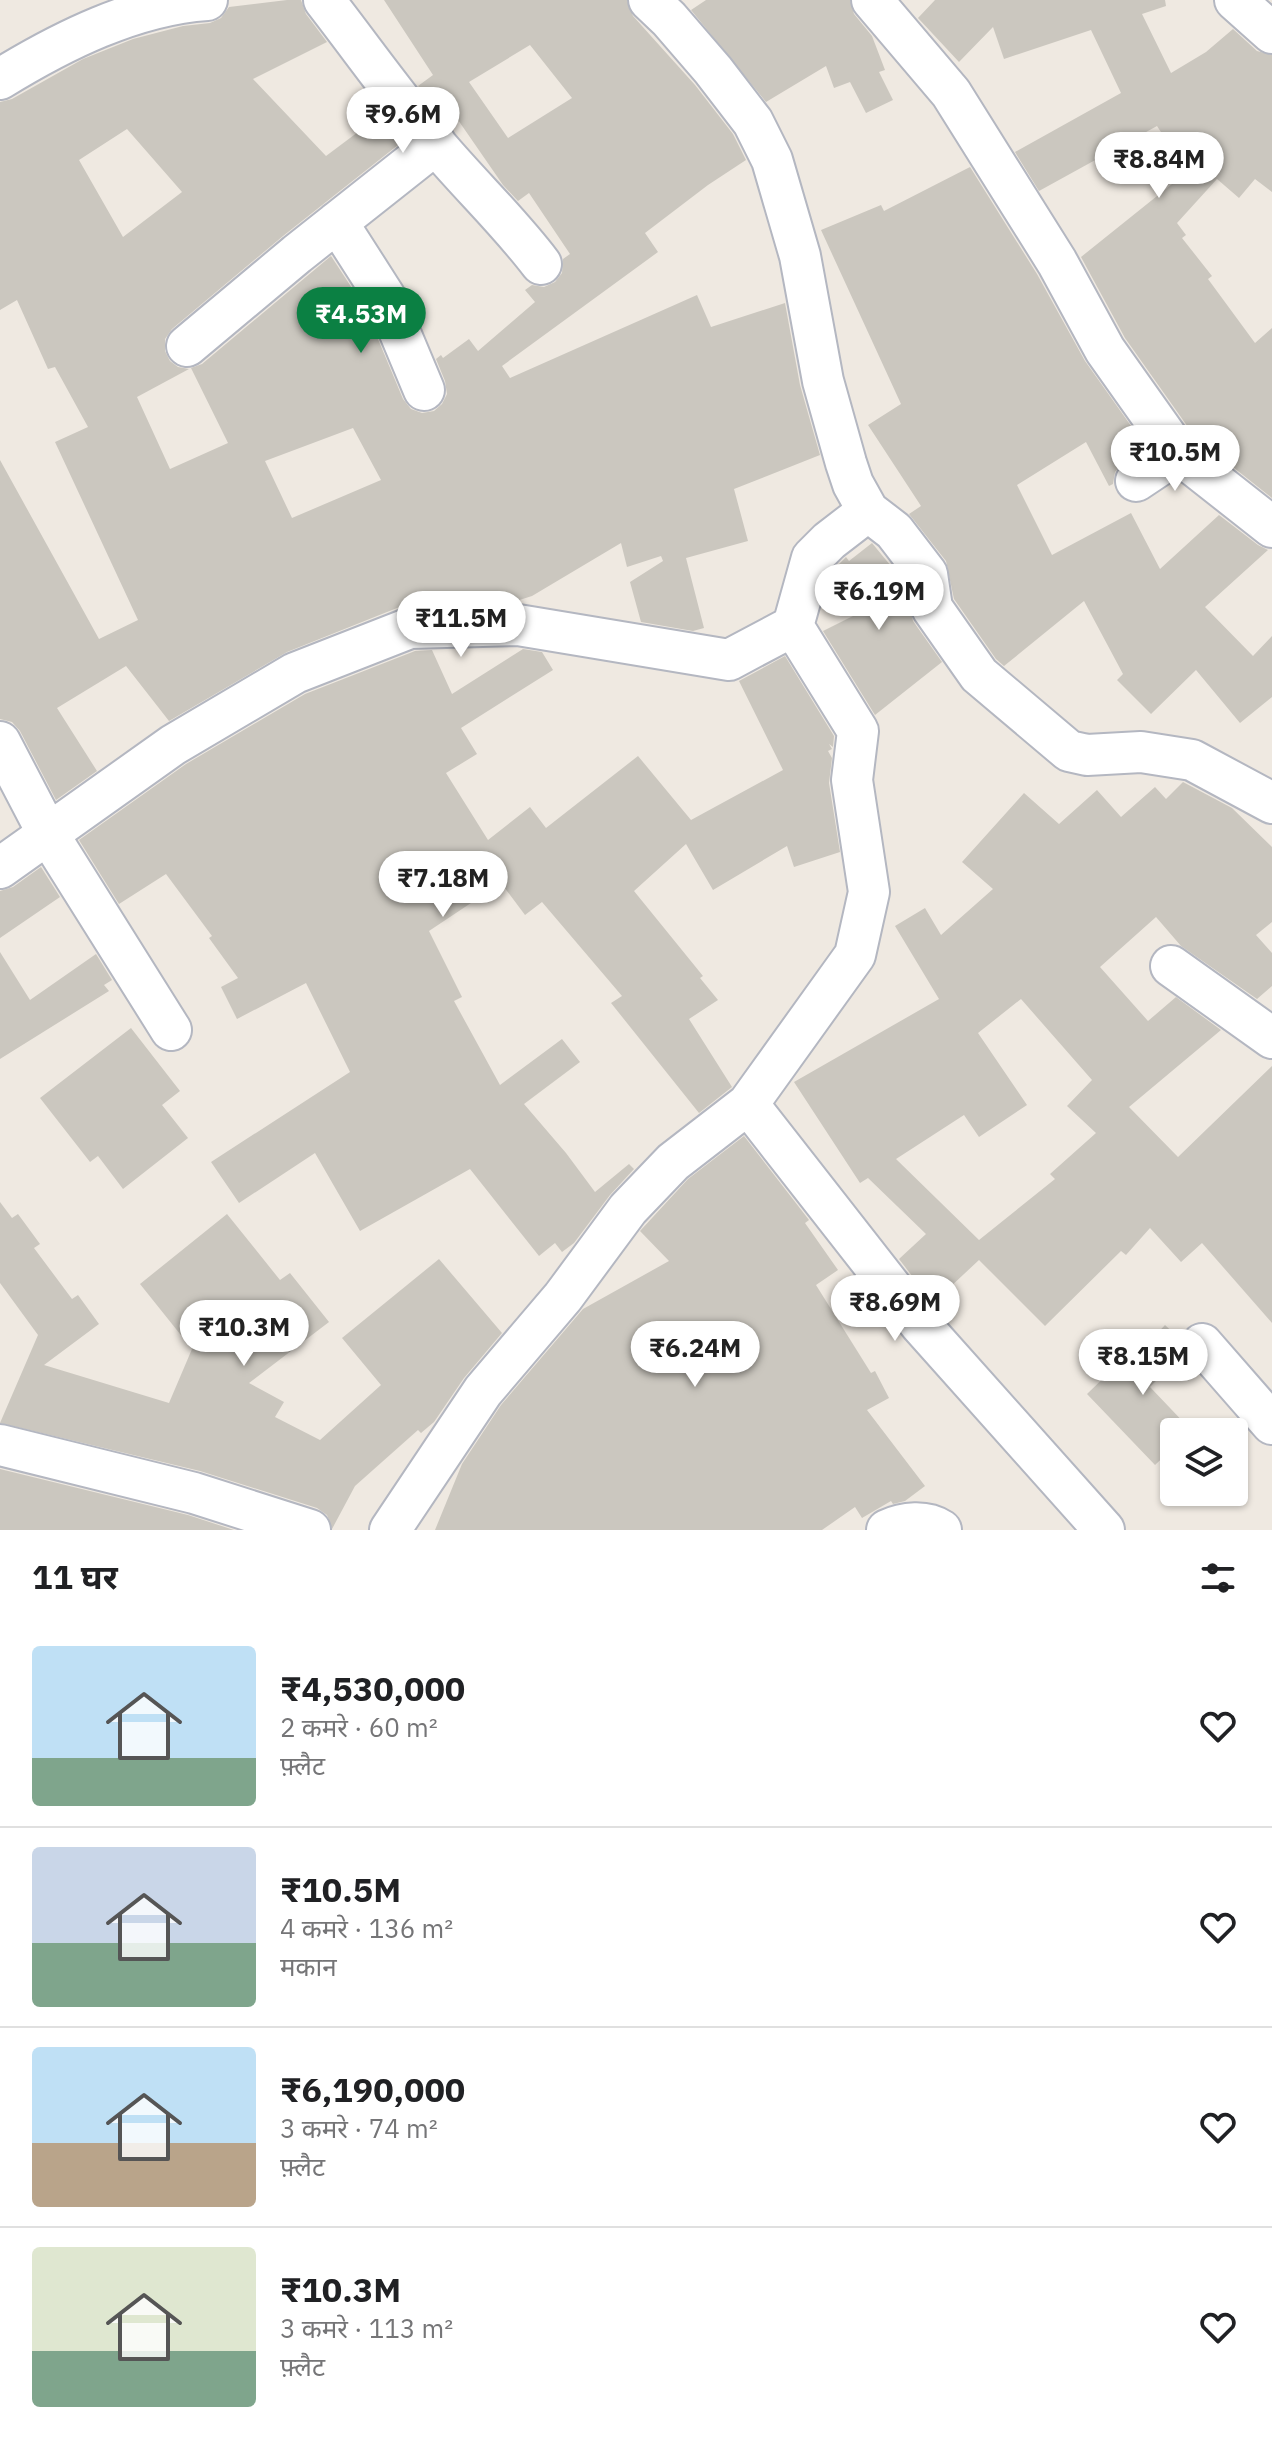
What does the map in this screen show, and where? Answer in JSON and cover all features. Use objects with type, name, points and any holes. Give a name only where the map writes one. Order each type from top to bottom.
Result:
[{"type":"street","points":[[9,61],[50,49],[153,8],[207,0]]},
{"type":"street","points":[[324,0],[436,144],[518,234],[541,264]]},
{"type":"street","points":[[649,0],[713,70],[753,122],[772,160],[800,256],[827,395],[853,484],[868,511],[894,531],[927,574],[932,608],[979,675],[1069,751],[1087,755],[1141,752],[1192,760],[1272,803]]},
{"type":"street","points":[[872,0],[958,103],[1057,262],[1105,350],[1178,453],[1272,527]]},
{"type":"street","points":[[1235,0],[1272,33]]},
{"type":"street","points":[[187,346],[436,144]]},
{"type":"street","points":[[337,222],[385,297],[424,390]]},
{"type":"street","points":[[1136,481],[1178,453]]},
{"type":"street","points":[[0,868],[173,745],[295,673],[410,628],[518,625],[729,660],[793,626],[812,558],[868,511]]},
{"type":"street","points":[[390,1530],[483,1391],[563,1297],[628,1209],[673,1162],[748,1104],[855,955],[869,892],[852,780],[858,731],[793,626]]},
{"type":"street","points":[[0,742],[48,834],[171,1030]]},
{"type":"street","points":[[1171,966],[1272,1038]]},
{"type":"street","points":[[748,1104],[920,1324],[1104,1530]]},
{"type":"street","points":[[1202,1344],[1272,1424]]},
{"type":"street","points":[[0,1445],[194,1493],[310,1530]]},
{"type":"street","points":[[887,1530],[899,1524],[932,1524],[941,1530]]},
{"type":"building","points":[[301,0],[306,14],[327,42],[253,79],[326,156],[382,114],[403,141],[172,329],[165,339],[165,351],[170,361],[178,367],[189,369],[137,397],[170,469],[228,443],[191,368],[202,364],[331,256],[365,308],[403,399],[411,409],[422,413],[434,411],[447,394],[436,359],[441,355],[443,358],[469,339],[478,351],[535,302],[525,290],[532,285],[544,287],[555,282],[562,273],[563,259],[570,254],[529,193],[518,201],[503,185],[456,117],[452,119],[450,115],[445,119],[418,86],[433,75],[384,0],[627,0],[633,16],[695,85],[733,134],[746,160],[645,233],[658,252],[502,366],[510,378],[697,295],[711,327],[785,303],[800,385],[820,455],[734,489],[748,541],[686,558],[704,628],[693,631],[641,622],[630,582],[663,561],[661,556],[627,567],[621,543],[532,596],[513,602],[402,606],[287,652],[169,721],[126,666],[57,708],[97,771],[56,800],[20,731],[12,722],[0,719],[0,460],[99,639],[138,620],[55,442],[88,427],[55,367],[48,369],[17,300],[0,310],[0,102],[12,99],[83,59],[133,39],[183,26],[210,23],[221,18],[229,7]],"holes":[[[530,45],[572,98],[508,138],[469,82]],[[127,129],[182,192],[123,237],[79,160]],[[353,428],[381,480],[292,518],[265,461]]]},
{"type":"building","points":[[706,0],[850,0],[854,14],[872,36],[885,70],[879,72],[893,100],[866,113],[850,82],[834,88],[826,66],[766,102],[691,10]]},
{"type":"building","points":[[935,0],[1165,0],[1166,6],[1142,14],[1171,73],[1206,52],[1233,29],[1257,51],[1272,55],[1272,192],[1255,179],[1239,198],[1217,179],[1177,223],[1186,235],[1182,238],[1212,276],[1208,279],[1255,343],[1272,328],[1272,498],[1195,437],[1125,338],[1081,257],[1187,172],[1157,126],[1039,191],[1015,152],[1121,93],[1091,30],[1004,59],[993,27],[959,62],[918,18]]},
{"type":"building","points":[[970,167],[1037,274],[1085,361],[1146,447],[1123,462],[1115,472],[1113,484],[1109,486],[1086,442],[1017,485],[1052,555],[1131,513],[1160,569],[1219,515],[1268,550],[1205,607],[1253,656],[1272,636],[1272,697],[1240,723],[1196,670],[1151,714],[1117,680],[1123,674],[1084,601],[1004,666],[954,599],[946,561],[909,514],[921,506],[868,425],[901,404],[821,230],[881,205],[884,211]]},
{"type":"building","points":[[872,543],[905,583],[913,621],[942,662],[875,715],[823,631],[889,598],[884,584],[825,598],[833,570],[846,557],[849,561]]},
{"type":"building","points":[[523,649],[542,652],[553,670],[461,728],[477,754],[446,773],[488,840],[530,807],[546,828],[638,756],[691,820],[783,770],[739,681],[785,656],[834,736],[833,747],[829,744],[832,749],[828,751],[832,758],[829,783],[840,852],[794,867],[787,846],[713,890],[686,844],[634,891],[703,976],[700,978],[718,1000],[689,1019],[732,1087],[699,1113],[611,1003],[622,996],[542,902],[525,915],[501,883],[429,931],[462,997],[454,1001],[500,1085],[562,1039],[580,1062],[524,1104],[595,1192],[629,1164],[634,1169],[574,1243],[562,1252],[555,1243],[539,1256],[470,1169],[360,1231],[315,1153],[239,1203],[211,1162],[350,1072],[306,983],[237,1019],[221,987],[238,978],[209,938],[212,936],[166,874],[119,904],[79,840],[186,764],[305,694],[415,651],[432,650],[452,694]]},
{"type":"building","points":[[1183,782],[1232,808],[1272,847],[1272,922],[1256,935],[1272,953],[1272,986],[1257,999],[1181,946],[1156,917],[1100,967],[1148,1021],[1176,997],[1221,1030],[1129,1107],[1178,1157],[1272,1066],[1272,1323],[1202,1243],[1181,1262],[1150,1228],[1126,1255],[1121,1251],[1045,1326],[979,1260],[933,1303],[899,1259],[926,1234],[868,1178],[860,1183],[794,1082],[939,999],[895,926],[925,908],[941,935],[993,889],[962,862],[1024,793],[1059,824],[1097,790],[1121,817],[1155,787],[1166,799]],"holes":[[[1021,999],[1092,1080],[1067,1106],[1096,1133],[1050,1174],[1055,1179],[979,1240],[896,1159],[964,1115],[979,1137],[1027,1105],[978,1033]]]},
{"type":"building","points":[[41,867],[60,897],[0,938],[0,891],[13,887]]},
{"type":"building","points":[[0,952],[30,1000],[96,954],[112,980],[104,985],[109,991],[0,1059]]},
{"type":"building","points":[[131,1028],[180,1091],[162,1105],[188,1138],[123,1189],[98,1156],[90,1162],[40,1098]]},
{"type":"building","points":[[744,1136],[809,1220],[805,1223],[838,1270],[816,1285],[871,1373],[875,1371],[889,1398],[867,1410],[925,1486],[905,1501],[893,1504],[891,1501],[862,1518],[855,1507],[822,1530],[435,1530],[462,1464],[501,1405],[583,1309],[669,1261],[640,1231],[688,1179]]},
{"type":"building","points":[[0,1202],[12,1218],[18,1214],[40,1244],[34,1248],[72,1299],[78,1295],[99,1324],[44,1365],[169,1403],[192,1349],[140,1284],[227,1214],[280,1280],[290,1273],[329,1322],[249,1383],[284,1402],[275,1417],[320,1440],[381,1385],[342,1338],[439,1259],[502,1333],[464,1378],[434,1422],[421,1433],[418,1430],[355,1486],[332,1529],[327,1515],[317,1508],[200,1471],[0,1423],[38,1335],[0,1283]]},
{"type":"building","points":[[1165,1325],[1180,1339],[1182,1354],[1150,1387],[1180,1418],[1160,1418],[1160,1460],[1155,1465],[1087,1394],[1123,1359],[1128,1364]]},
{"type":"building","points":[[0,1469],[188,1515],[234,1530],[0,1530]]}]
